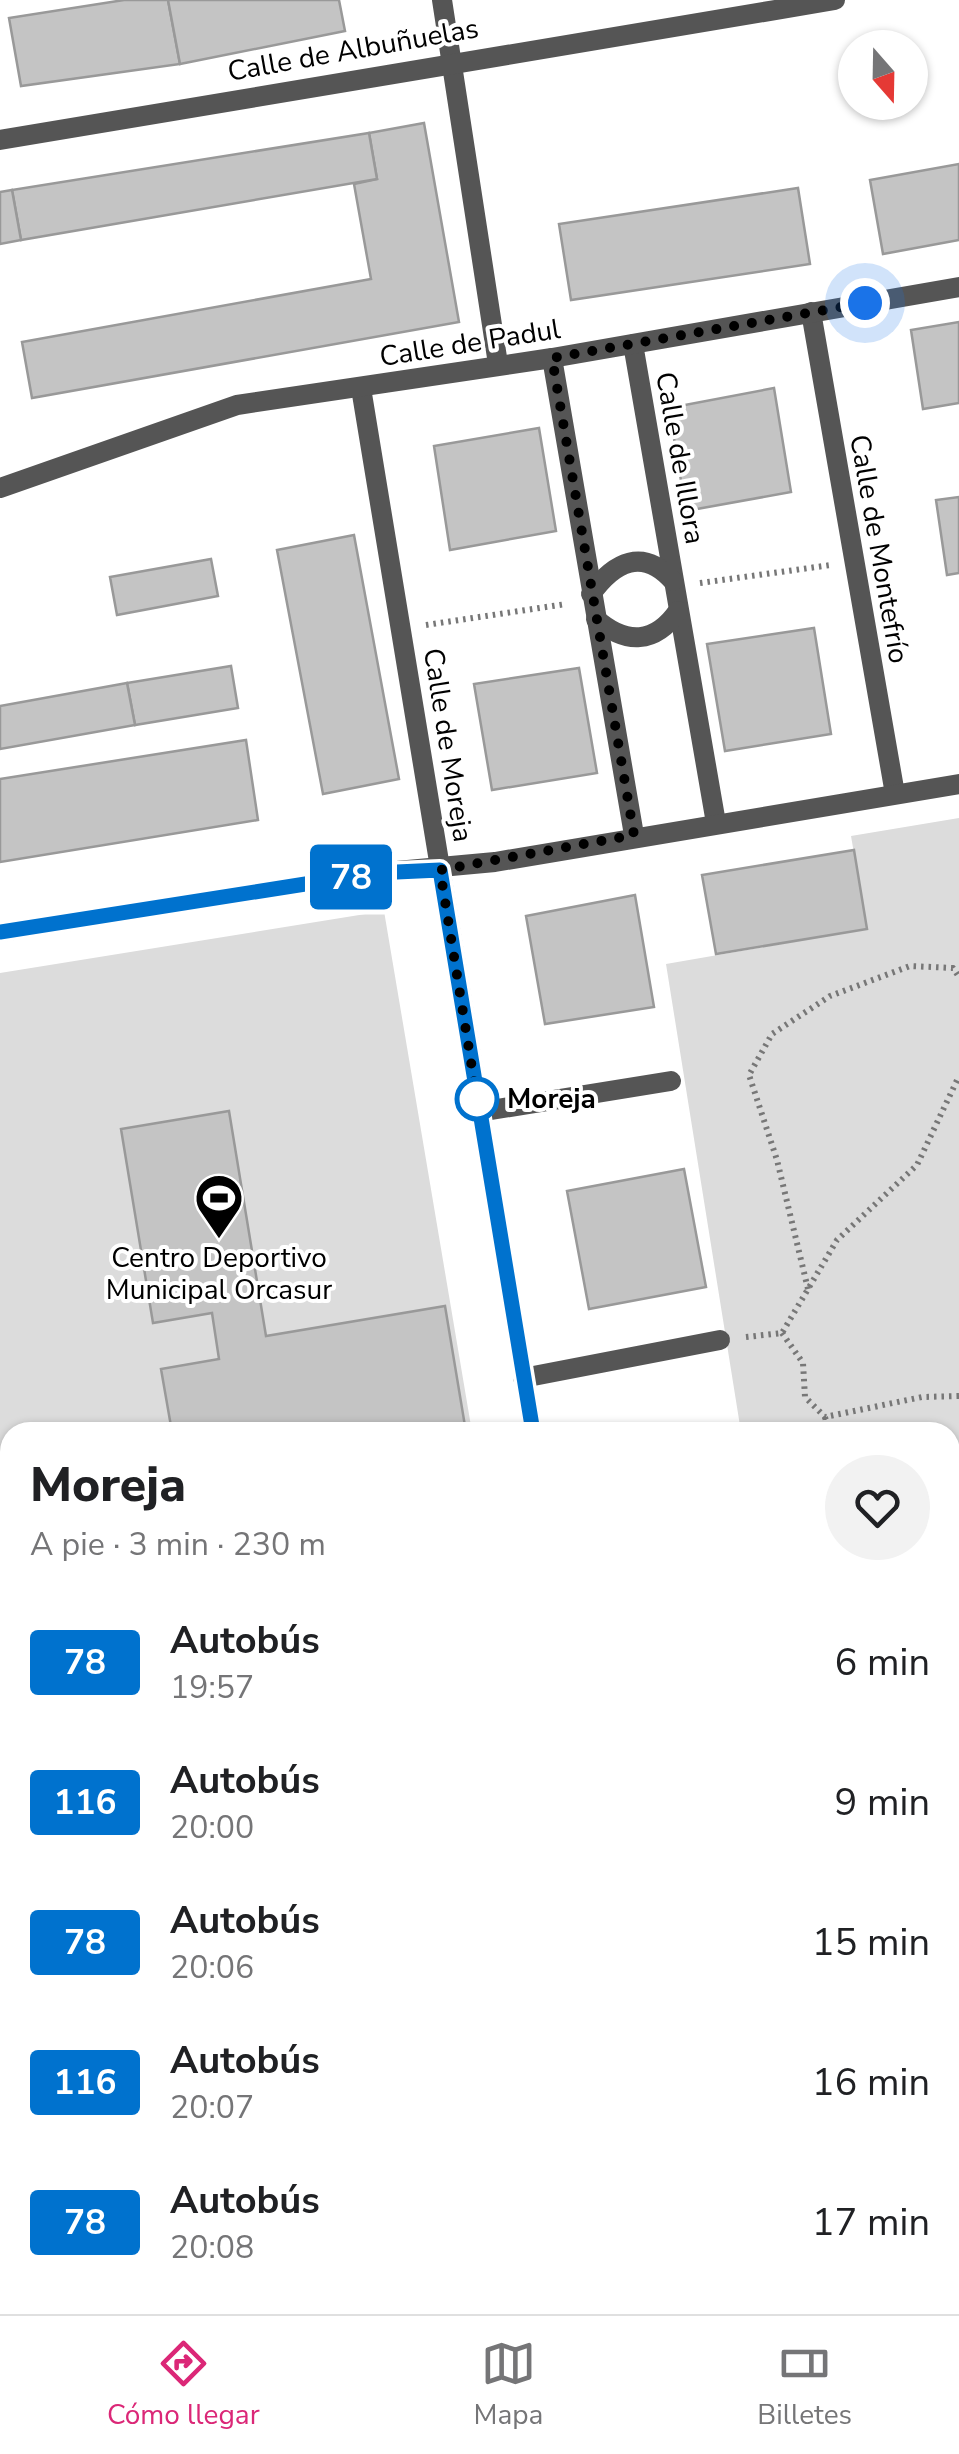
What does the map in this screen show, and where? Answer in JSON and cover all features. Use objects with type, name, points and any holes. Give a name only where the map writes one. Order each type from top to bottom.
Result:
[{"type":"street","points":[[442,0],[498,364]]},
{"type":"street","name":"Calle de Albuñuelas","points":[[0,140],[452,61],[835,0]]},
{"type":"street","name":"Calle de Padul","points":[[0,488],[237,405],[552,358],[959,287]]},
{"type":"street","name":"Calle de Montefrío","points":[[812,312],[852,562],[895,794]]},
{"type":"street","name":"Calle de Illora","points":[[633,344],[716,823]]},
{"type":"street","points":[[552,358],[634,835]]},
{"type":"street","name":"Calle de Moreja","points":[[361,388],[532,1422]]},
{"type":"street","name":"Calle de Illora","points":[[593,604],[609,570],[632,560],[657,566],[674,584]]},
{"type":"street","points":[[593,604],[620,636],[645,638],[667,626],[678,610]]},
{"type":"street","points":[[0,932],[375,873],[440,870],[959,784]]},
{"type":"street","points":[[479,1112],[671,1082]]},
{"type":"street","points":[[523,1378],[720,1340]]},
{"type":"path","points":[[674,584],[852,562]]},
{"type":"path","points":[[401,629],[593,604]]},
{"type":"path","points":[[808,1289],[777,1160],[748,1075],[772,1034],[830,996],[910,966],[952,968],[959,978]]},
{"type":"path","points":[[782,1334],[837,1240],[918,1165],[959,1076]]},
{"type":"path","points":[[720,1340],[782,1334]]},
{"type":"path","points":[[782,1334],[803,1363],[805,1397],[826,1422]]},
{"type":"path","points":[[825,1416],[922,1397],[959,1396]]},
{"type":"shaded area","points":[[959,818],[959,1422],[739,1422],[666,964],[867,929],[851,836]]},
{"type":"shaded area","name":"Centro Deportivo Municipal Orcasur","points":[[384,911],[470,1422],[0,1422],[0,973]]},
{"type":"building","points":[[124,0],[168,0],[180,64],[21,86],[9,18]]},
{"type":"building","points":[[168,0],[339,0],[345,31],[180,64]]},
{"type":"building","points":[[424,123],[459,322],[32,398],[22,342],[371,279],[354,184],[377,179],[369,133]]},
{"type":"building","points":[[369,133],[377,179],[21,240],[12,190]]},
{"type":"building","points":[[959,164],[959,240],[883,254],[870,180]]},
{"type":"building","points":[[798,188],[810,264],[571,300],[559,224]]},
{"type":"building","points":[[12,190],[21,240],[0,244],[0,192]]},
{"type":"building","points":[[959,322],[959,403],[923,409],[911,330]]},
{"type":"building","points":[[774,388],[791,492],[686,511],[669,408]]},
{"type":"building","points":[[539,428],[556,531],[450,550],[434,446]]},
{"type":"building","points":[[959,497],[959,573],[947,575],[936,500]]},
{"type":"building","points":[[354,535],[399,779],[323,794],[277,550]]},
{"type":"building","points":[[211,559],[218,596],[117,615],[110,577]]},
{"type":"building","points":[[814,628],[831,734],[725,751],[707,644]]},
{"type":"building","points":[[231,666],[238,708],[135,725],[127,683]]},
{"type":"building","points":[[579,668],[597,773],[492,790],[474,684]]},
{"type":"building","points":[[127,683],[135,725],[0,749],[0,706]]},
{"type":"building","points":[[246,740],[258,820],[0,862],[0,779]]},
{"type":"building","points":[[854,850],[867,929],[716,954],[702,875]]},
{"type":"building","points":[[635,895],[654,1007],[545,1024],[526,916]]},
{"type":"building","points":[[229,1111],[266,1336],[445,1306],[464,1422],[170,1422],[161,1369],[219,1359],[212,1313],[153,1323],[121,1129]]},
{"type":"building","points":[[684,1169],[706,1287],[589,1309],[567,1191]]},
{"type":"bus line","name":"78","points":[[0,932],[375,873],[440,870],[531,1422]]},
{"type":"place","name":"Moreja","points":[[477,1099]]},
{"type":"place","name":"Centro Deportivo Municipal Orcasur","points":[[219,1240]]},
{"type":"route","points":[[477,1099],[440,870],[634,835],[552,358],[865,303]]}]
